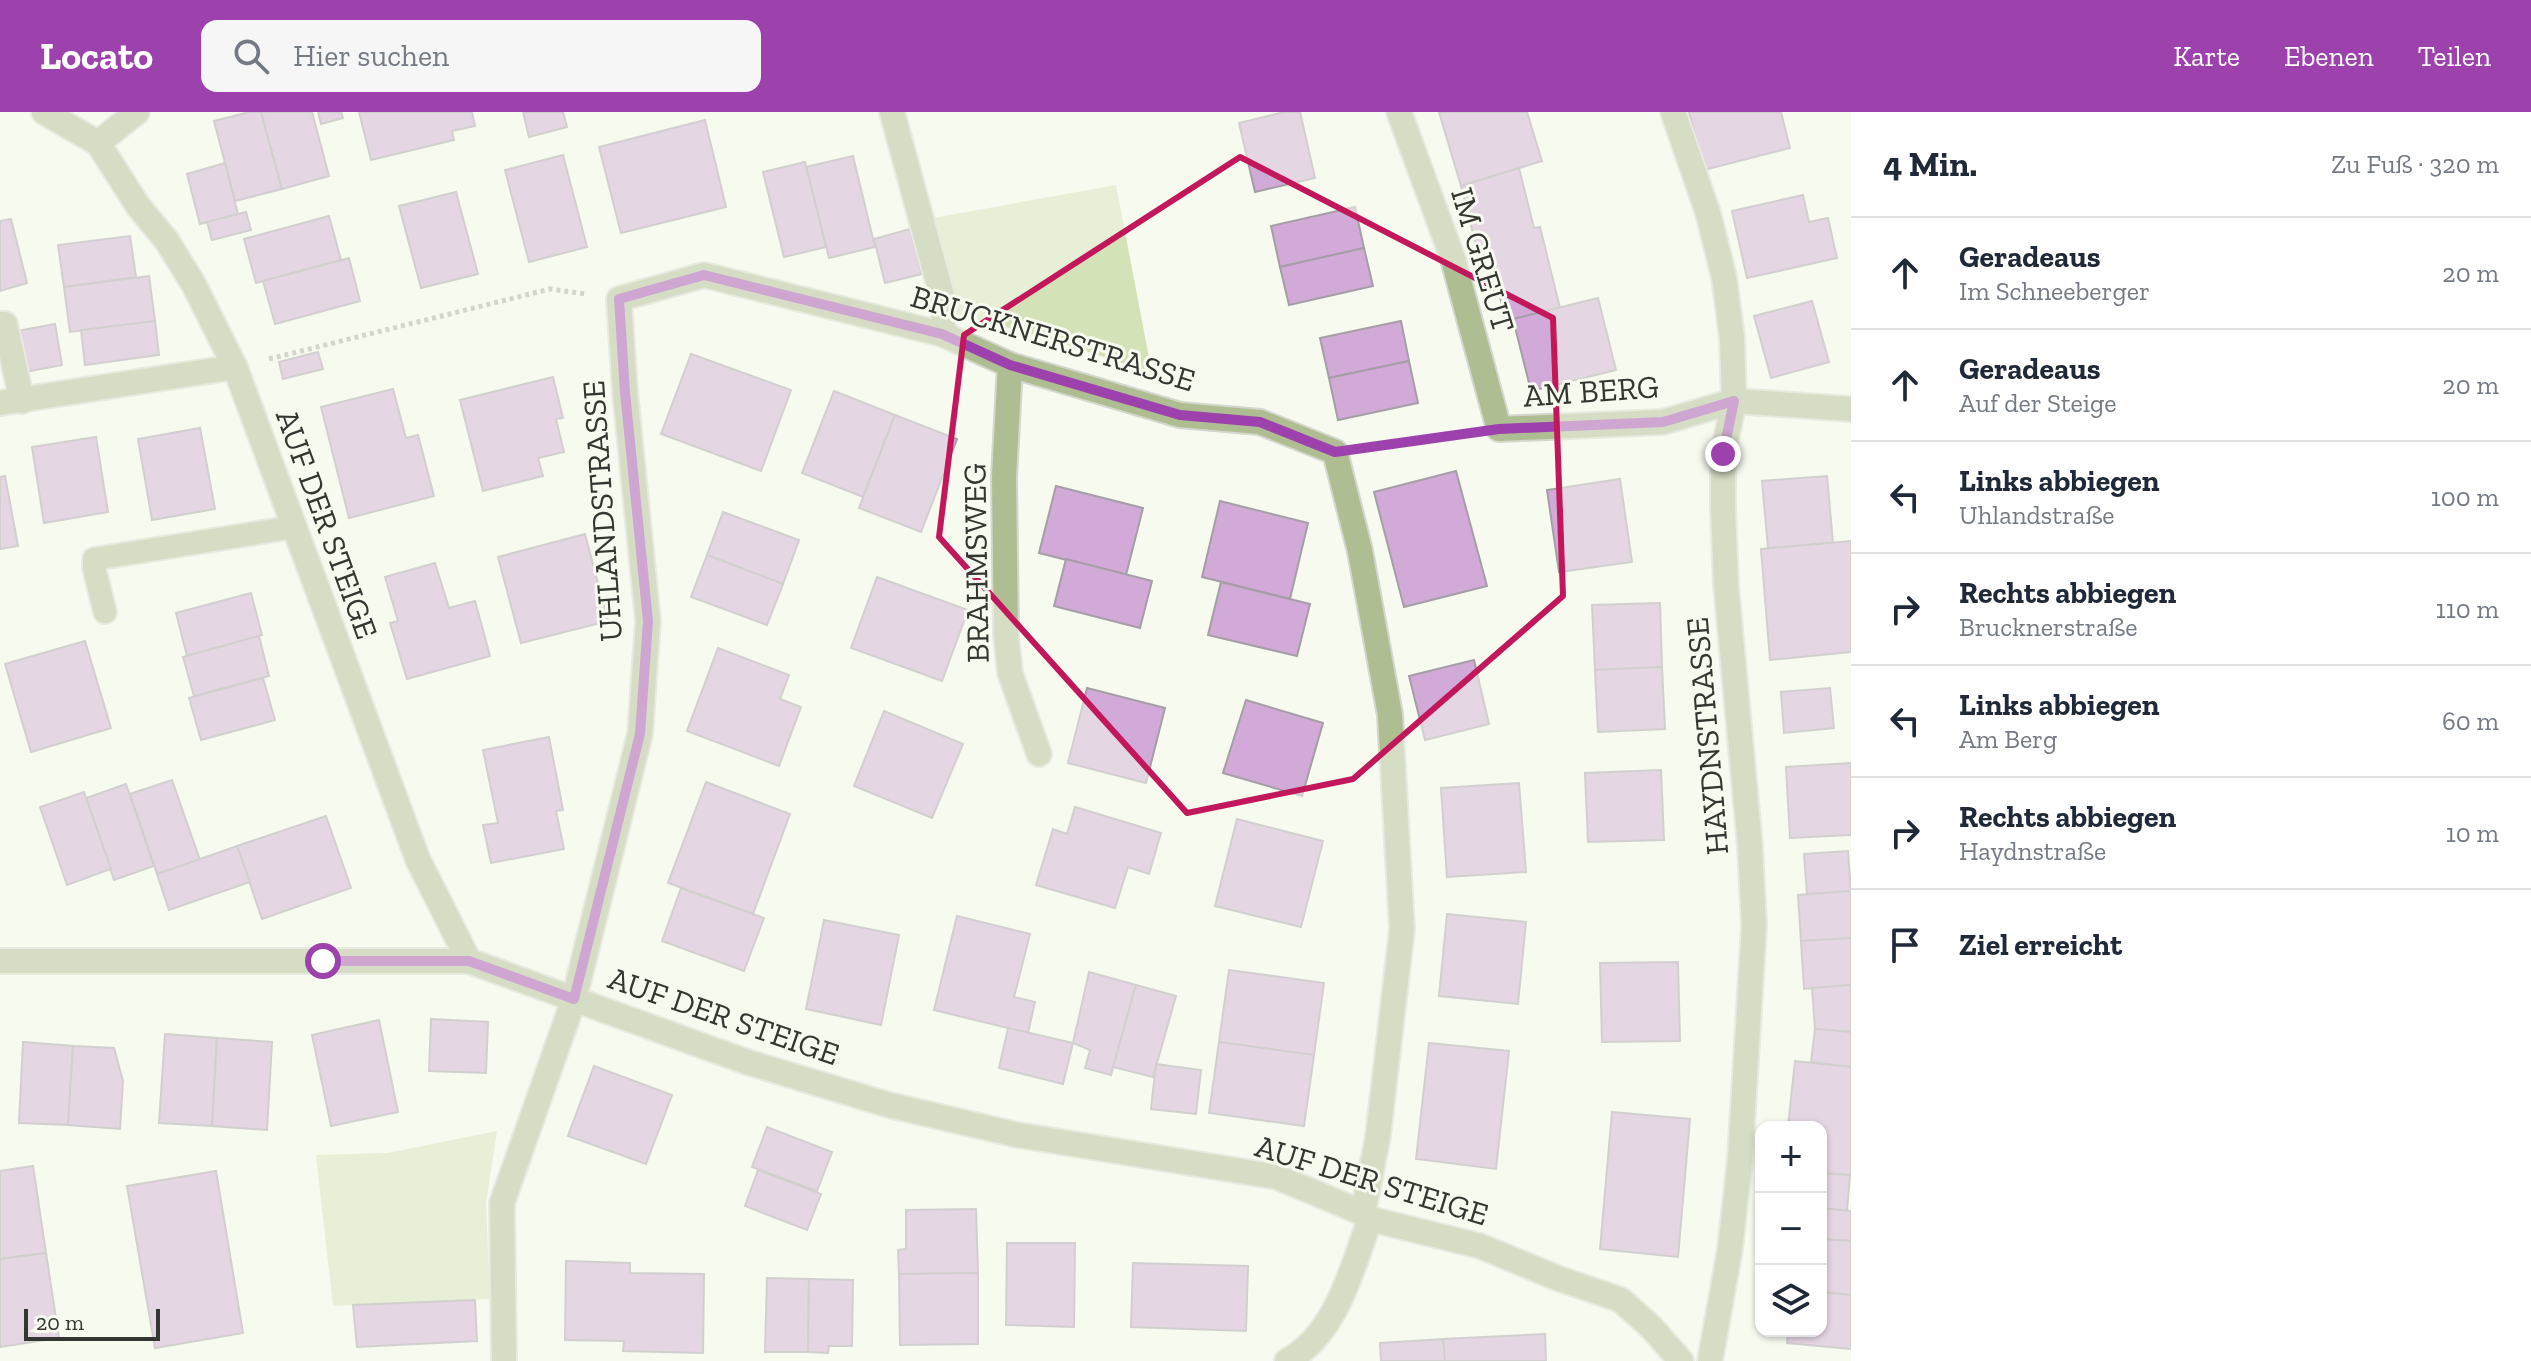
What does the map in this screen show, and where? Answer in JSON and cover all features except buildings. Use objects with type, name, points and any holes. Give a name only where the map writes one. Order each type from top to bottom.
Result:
[{"type":"street","name":"AUF DER STEIGE","points":[[44,112],[98,143],[194,285],[235,367],[418,860],[469,961],[747,1062],[889,1105],[1018,1135],[1277,1177],[1367,1216],[1480,1246],[1621,1300],[1652,1328],[1681,1361]]},
{"type":"street","points":[[98,143],[137,112]]},
{"type":"street","points":[[892,112],[945,307],[942,334]]},
{"type":"street","name":"IM GREUT","points":[[1399,112],[1453,259],[1499,429]]},
{"type":"street","name":"HAYDNSTRASSE","points":[[1673,112],[1708,213],[1724,277],[1732,338],[1734,401],[1723,454],[1723,508],[1726,585],[1750,846],[1754,926],[1740,1159],[1730,1249],[1710,1361]]},
{"type":"street","name":"BRUCKNERSTRASSE","points":[[619,299],[704,275],[942,334],[1010,365],[1180,415],[1260,422],[1335,452]]},
{"type":"street","name":"UHLANDSTRASSE","points":[[504,1361],[502,1203],[574,999],[640,734],[648,621],[619,299]]},
{"type":"street","points":[[0,324],[5,324],[11,402],[235,367]]},
{"type":"street","name":"BRAHMSWEG","points":[[1010,365],[1004,477],[1006,635],[1010,673],[1039,754]]},
{"type":"street","name":"AM BERG","points":[[1499,429],[1663,422],[1734,401],[1851,409]]},
{"type":"street","points":[[1287,1361],[1306,1351],[1334,1312],[1367,1216],[1402,929],[1390,715],[1360,551],[1335,452]]},
{"type":"street","points":[[0,961],[469,961]]},
{"type":"lane","points":[[105,612],[94,559],[294,527]]},
{"type":"path","points":[[235,367],[550,289],[619,299]]},
{"type":"path","name":"AM BERG","points":[[1335,452],[1499,429]]},
{"type":"highlighted area","points":[[1240,157],[1553,318],[1563,596],[1353,779],[1187,813],[939,537],[964,335]]},
{"type":"green space","points":[[1116,185],[1152,373],[1040,336],[960,315],[948,300],[928,219]]},
{"type":"green space","points":[[497,1131],[486,1203],[490,1299],[333,1306],[316,1155],[388,1153]]},
{"type":"route","points":[[323,961],[469,961],[574,999],[640,734],[648,621],[619,299],[704,275],[942,334],[1010,365],[1180,415],[1260,422],[1335,452],[1499,429],[1663,422],[1734,401],[1723,454]]}]
